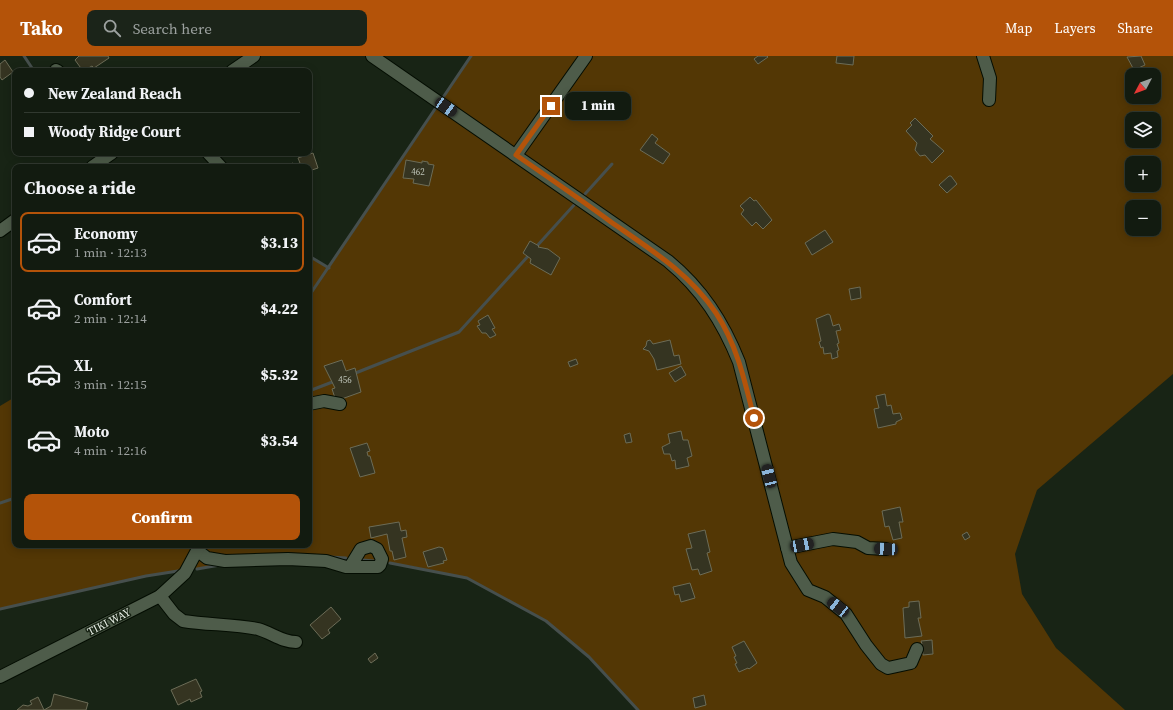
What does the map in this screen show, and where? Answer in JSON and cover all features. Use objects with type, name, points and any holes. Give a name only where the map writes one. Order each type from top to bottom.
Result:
[{"type":"street","points":[[236,68],[254,56]]},
{"type":"street","points":[[372,56],[668,261],[695,286],[717,314],[739,362],[787,548],[796,573],[808,590],[825,597],[846,614],[866,645],[882,664],[888,668],[911,663],[917,649]]},
{"type":"street","points":[[516,155],[586,56]]},
{"type":"street","points":[[984,56],[990,78],[989,100]]},
{"type":"street","points":[[96,164],[108,156]]},
{"type":"street","points":[[211,156],[218,164]]},
{"type":"street","points":[[1,229],[12,222]]},
{"type":"street","points":[[312,403],[324,401],[340,404]]},
{"type":"street","points":[[787,548],[833,539],[857,542],[868,548],[886,549]]},
{"type":"street","points":[[199,548],[207,558],[225,561],[288,560],[326,562],[350,567]]},
{"type":"street","name":"TIKI WAY","points":[[0,677],[160,596],[185,574],[199,548]]},
{"type":"street","points":[[160,596],[174,614],[183,621],[258,629],[274,634],[286,642],[296,642]]},
{"type":"shaded area","points":[[472,56],[1173,56],[1173,374],[1037,490],[1015,554],[1022,594],[1056,648],[1125,710],[637,710],[589,657],[546,621],[467,578],[411,566],[372,560],[325,556],[226,564],[146,576],[0,609],[0,406],[12,399],[12,548],[312,548],[312,258],[329,268]]},
{"type":"building","points":[[79,56],[108,56],[109,58],[94,68],[92,66],[88,68],[81,68],[75,60]]},
{"type":"building","points":[[758,56],[768,57],[758,64],[754,59]]},
{"type":"building","points":[[837,56],[854,56],[853,65],[836,63]]},
{"type":"building","points":[[1141,56],[1145,65],[1138,68],[1133,68],[1127,57]]},
{"type":"building","points":[[5,60],[12,70],[12,73],[2,80],[0,77],[0,64]]},
{"type":"building","points":[[915,118],[933,136],[930,139],[944,151],[932,163],[925,155],[920,156],[915,150],[917,143],[906,131],[912,125],[910,123]]},
{"type":"building","points":[[652,134],[658,139],[655,143],[670,154],[663,164],[640,150]]},
{"type":"building","points":[[312,153],[318,168],[312,170],[312,164],[296,164],[300,163],[298,158],[312,156]]},
{"type":"building","points":[[406,160],[422,163],[422,161],[428,162],[428,164],[434,165],[429,186],[413,183],[414,179],[403,178]]},
{"type":"building","points":[[951,176],[957,184],[947,193],[939,185]]},
{"type":"building","points":[[750,197],[754,201],[756,200],[772,220],[763,229],[756,222],[752,226],[741,214],[744,210],[740,206]]},
{"type":"building","points":[[825,230],[833,242],[812,255],[805,243]]},
{"type":"building","points":[[530,241],[539,246],[538,247],[548,249],[560,258],[551,275],[530,263],[531,259],[523,253]]},
{"type":"building","points":[[860,287],[861,298],[851,300],[849,289]]},
{"type":"building","points":[[828,314],[830,315],[833,326],[839,324],[841,330],[836,331],[839,343],[837,344],[839,350],[837,351],[838,357],[832,359],[831,353],[824,354],[823,347],[821,348],[816,319]]},
{"type":"building","points":[[488,315],[495,328],[492,329],[496,335],[490,338],[486,333],[482,333],[477,326],[480,325],[478,321]]},
{"type":"building","points":[[650,340],[653,344],[670,340],[674,356],[679,355],[681,364],[657,370],[654,359],[649,351],[643,349],[646,346],[647,341]]},
{"type":"building","points":[[576,359],[578,364],[570,367],[568,362]]},
{"type":"building","points":[[342,360],[346,371],[355,368],[361,392],[336,401],[332,389],[335,388],[324,366]]},
{"type":"building","points":[[681,366],[686,375],[675,382],[669,373]]},
{"type":"building","points":[[885,394],[887,406],[891,405],[893,414],[900,413],[902,419],[896,422],[896,424],[878,428],[874,409],[879,408],[876,396]]},
{"type":"building","points":[[681,431],[683,440],[688,440],[692,456],[687,458],[689,466],[676,469],[675,460],[672,461],[670,454],[664,454],[662,447],[670,443],[668,434]]},
{"type":"building","points":[[630,433],[632,442],[626,443],[624,435]]},
{"type":"building","points":[[367,443],[370,451],[367,452],[368,456],[370,456],[375,473],[360,477],[350,448]]},
{"type":"building","points":[[900,507],[903,522],[899,522],[902,538],[893,540],[889,526],[885,527],[882,511]]},
{"type":"building","points":[[399,522],[401,531],[406,530],[407,537],[402,538],[406,557],[394,560],[392,551],[390,551],[387,534],[371,538],[369,527]]},
{"type":"building","points":[[705,530],[710,552],[707,553],[712,571],[700,575],[698,569],[692,570],[686,549],[692,548],[688,534]]},
{"type":"building","points":[[967,532],[970,537],[965,540],[962,535]]},
{"type":"building","points":[[439,547],[443,548],[447,560],[443,561],[444,563],[428,567],[423,552]]},
{"type":"building","points":[[690,583],[695,598],[681,602],[679,594],[675,595],[673,587]]},
{"type":"building","points":[[919,601],[921,618],[918,618],[922,636],[905,638],[903,608],[909,607],[909,602]]},
{"type":"building","points":[[331,607],[341,619],[328,630],[330,633],[322,639],[310,625]]},
{"type":"building","points":[[932,640],[933,654],[923,655],[922,646],[920,644],[922,644],[921,641]]},
{"type":"building","points":[[744,641],[757,663],[749,669],[748,668],[739,672],[735,664],[737,663],[734,657],[736,656],[732,647]]},
{"type":"building","points":[[375,653],[378,658],[371,663],[368,659]]},
{"type":"building","points":[[196,679],[202,691],[200,692],[202,697],[191,702],[190,699],[178,705],[171,690]]},
{"type":"building","points":[[54,694],[88,703],[86,710],[44,710],[51,706]]},
{"type":"building","points":[[704,695],[706,705],[695,708],[693,698]]},
{"type":"building","points":[[38,697],[44,710],[17,710],[23,705],[28,706],[32,704],[30,701]]},
{"type":"waterway","points":[[24,56],[32,68]]},
{"type":"waterway","points":[[444,96],[471,56]]},
{"type":"waterway","points":[[312,292],[435,109]]},
{"type":"waterway","points":[[585,194],[612,164]]},
{"type":"waterway","points":[[536,247],[574,205]]},
{"type":"waterway","points":[[353,374],[459,332],[530,254]]},
{"type":"waterway","points":[[312,258],[329,268]]},
{"type":"waterway","points":[[312,390],[335,381]]},
{"type":"waterway","points":[[0,503],[12,499]]},
{"type":"waterway","points":[[330,557],[346,558]]},
{"type":"waterway","points":[[363,560],[374,561]]},
{"type":"waterway","points":[[390,563],[467,578],[546,621],[589,657],[638,710]]},
{"type":"waterway","points":[[197,569],[220,565]]},
{"type":"waterway","points":[[0,609],[146,576],[178,571]]},
{"type":"route","points":[[551,106],[516,155],[668,261],[695,286],[717,314],[730,340],[744,377],[754,418]]}]
